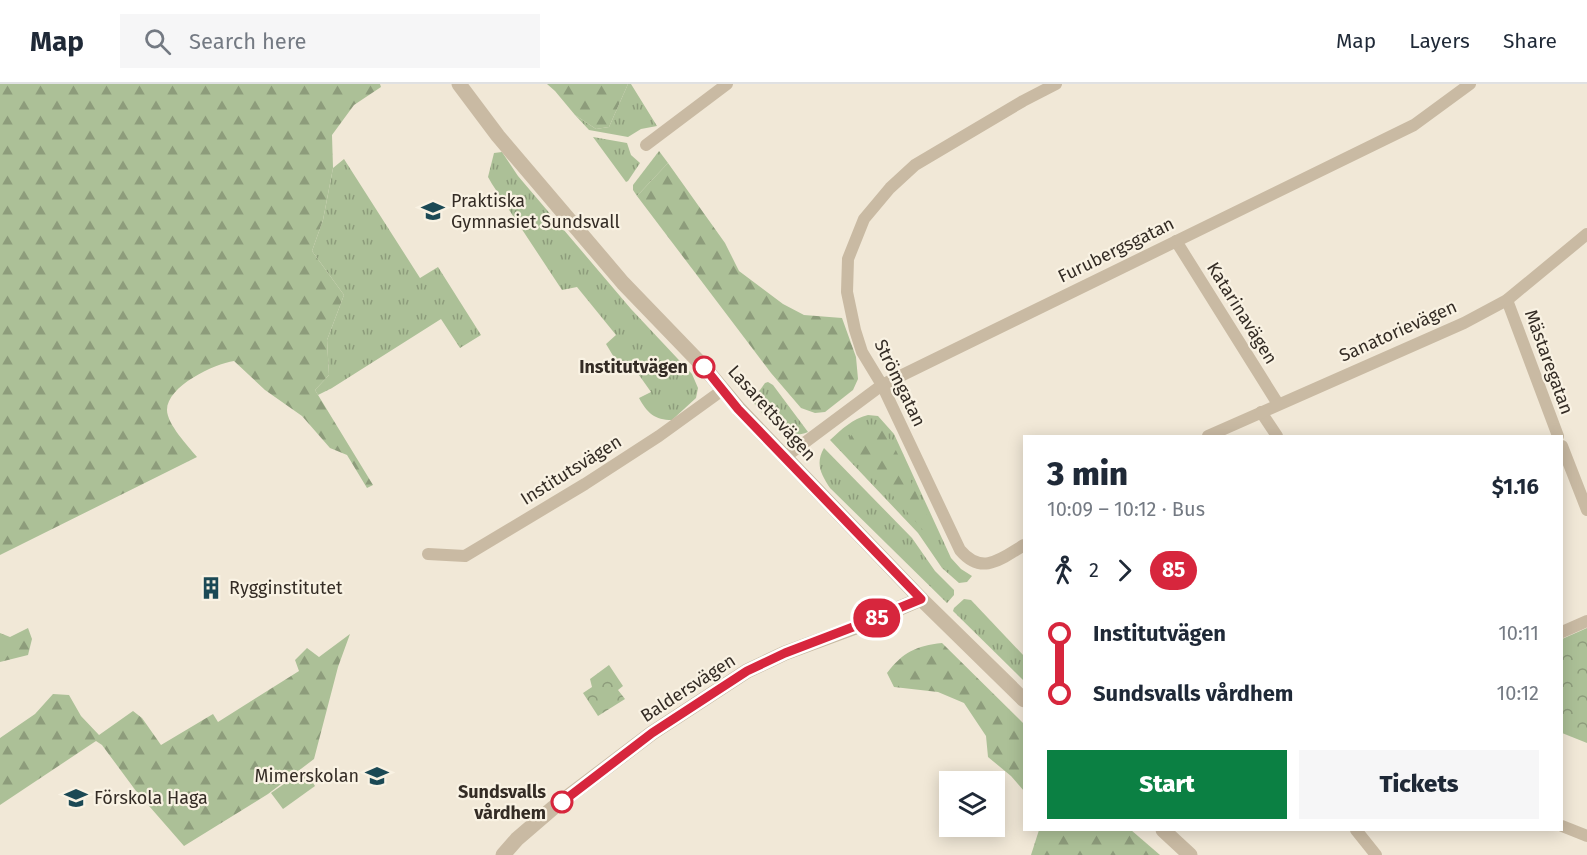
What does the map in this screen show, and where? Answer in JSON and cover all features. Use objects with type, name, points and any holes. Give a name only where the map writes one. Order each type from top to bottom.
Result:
[{"type":"street","name":"Lasarettsvägen","points":[[459,84],[498,136],[623,283],[724,389],[738,409],[921,599],[1023,699]]},
{"type":"street","points":[[646,145],[727,84]]},
{"type":"street","name":"Strömgatan","points":[[1023,546],[996,561],[982,565],[968,560],[960,550],[882,385],[862,352],[847,292],[848,259],[864,219],[890,188],[915,165],[1056,84]]},
{"type":"street","name":"Furubergsgatan","points":[[784,458],[882,385],[1414,125],[1470,84]]},
{"type":"street","name":"Sanatorievägen","points":[[1210,435],[1464,323],[1507,300],[1587,234]]},
{"type":"street","name":"Katarinavägen","points":[[1176,241],[1278,404]]},
{"type":"street","name":"Mästaregatan","points":[[1507,300],[1558,435]]},
{"type":"street","name":"Institutsvägen","points":[[428,554],[465,556],[585,484],[659,436],[724,389]]},
{"type":"street","points":[[1261,412],[1276,435]]},
{"type":"street","points":[[1563,451],[1587,510]]},
{"type":"street","name":"Baldersvägen","points":[[503,855],[517,839],[553,808],[652,733],[747,671],[785,653],[921,599]]},
{"type":"street","points":[[1563,632],[1587,621]]},
{"type":"street","points":[[1563,826],[1587,836]]},
{"type":"street","points":[[1164,831],[1190,855]]},
{"type":"street","points":[[1357,831],[1376,855]]},
{"type":"green space","points":[[0,84],[380,84],[381,87],[354,105],[332,135],[333,168],[323,220],[312,251],[344,295],[327,340],[329,375],[315,390],[373,485],[367,488],[347,455],[330,448],[302,416],[265,390],[234,361],[204,371],[183,385],[169,401],[167,410],[170,422],[197,457],[0,555]]},
{"type":"green space","points":[[547,84],[628,84],[609,127],[596,129],[575,115]]},
{"type":"green space","points":[[628,84],[631,84],[657,126],[641,129],[628,137],[589,130],[575,115],[596,129],[609,127]]},
{"type":"green space","points":[[593,137],[627,143],[631,155],[640,163],[628,181],[626,182]]},
{"type":"green space","points":[[659,151],[668,163],[637,196],[633,185]]},
{"type":"green space","points":[[502,152],[518,176],[631,309],[692,374],[698,388],[696,398],[672,420],[656,417],[645,408],[639,398],[651,392],[634,368],[624,374],[606,344],[616,335],[577,287],[562,290],[492,184],[488,177],[494,153]]},
{"type":"green space","points":[[344,159],[420,278],[438,267],[481,335],[460,348],[441,319],[318,395],[315,390],[329,375],[327,340],[344,295],[312,251],[323,220],[333,168]]},
{"type":"green space","points":[[668,163],[725,243],[739,271],[783,304],[804,315],[842,318],[856,357],[858,379],[853,390],[825,412],[815,413],[801,408],[771,373],[637,196]]},
{"type":"green space","points":[[768,382],[773,385],[808,432],[799,435],[783,432],[769,421],[752,401]]},
{"type":"green space","points":[[868,415],[878,416],[894,434],[951,558],[961,569],[972,576],[967,582],[959,583],[942,568],[918,533],[830,440],[852,422]]},
{"type":"green space","points":[[872,425],[883,430],[893,444],[934,531],[928,536],[856,453],[850,437],[856,429]]},
{"type":"green space","points":[[824,448],[912,538],[935,571],[954,590],[954,595],[947,603],[830,488],[820,469],[820,459]]},
{"type":"green space","points":[[964,599],[971,600],[1023,655],[1023,680],[953,611]]},
{"type":"green space","points":[[28,628],[32,639],[28,655],[0,662],[0,633],[10,637]]},
{"type":"green space","points":[[1587,628],[1587,743],[1563,733],[1563,639]]},
{"type":"green space","points":[[350,634],[338,667],[314,759],[268,794],[184,846],[136,791],[102,745],[96,741],[0,805],[0,738],[35,714],[53,694],[69,695],[81,716],[99,735],[133,711],[142,718],[161,745],[213,714],[218,722],[299,671],[295,660],[307,648],[319,657]]},
{"type":"green space","points":[[942,643],[1023,723],[1023,790],[1011,776],[988,757],[986,736],[964,703],[938,692],[894,687],[887,673],[905,655],[917,648]]},
{"type":"green space","points":[[609,665],[623,686],[618,690],[625,699],[598,716],[583,693],[592,687],[590,679]]},
{"type":"green space","points":[[304,770],[315,786],[283,809],[271,793]]},
{"type":"green space","points":[[1039,831],[1132,831],[1160,855],[1031,855]]},
{"type":"bus line","name":"85","points":[[562,802],[652,733],[747,671],[785,653],[921,599],[738,409],[704,367]]},
{"type":"place","name":"Praktiska Gymnasiet Sundsvall","points":[[433,211]]},
{"type":"place","name":"Institutvägen","points":[[704,367]]},
{"type":"place","name":"Rygginstitutet","points":[[211,588]]},
{"type":"place","name":"Mimerskolan","points":[[377,776]]},
{"type":"place","name":"Förskola Haga","points":[[76,798]]},
{"type":"place","name":"Sundsvalls vårdhem","points":[[562,802]]}]
